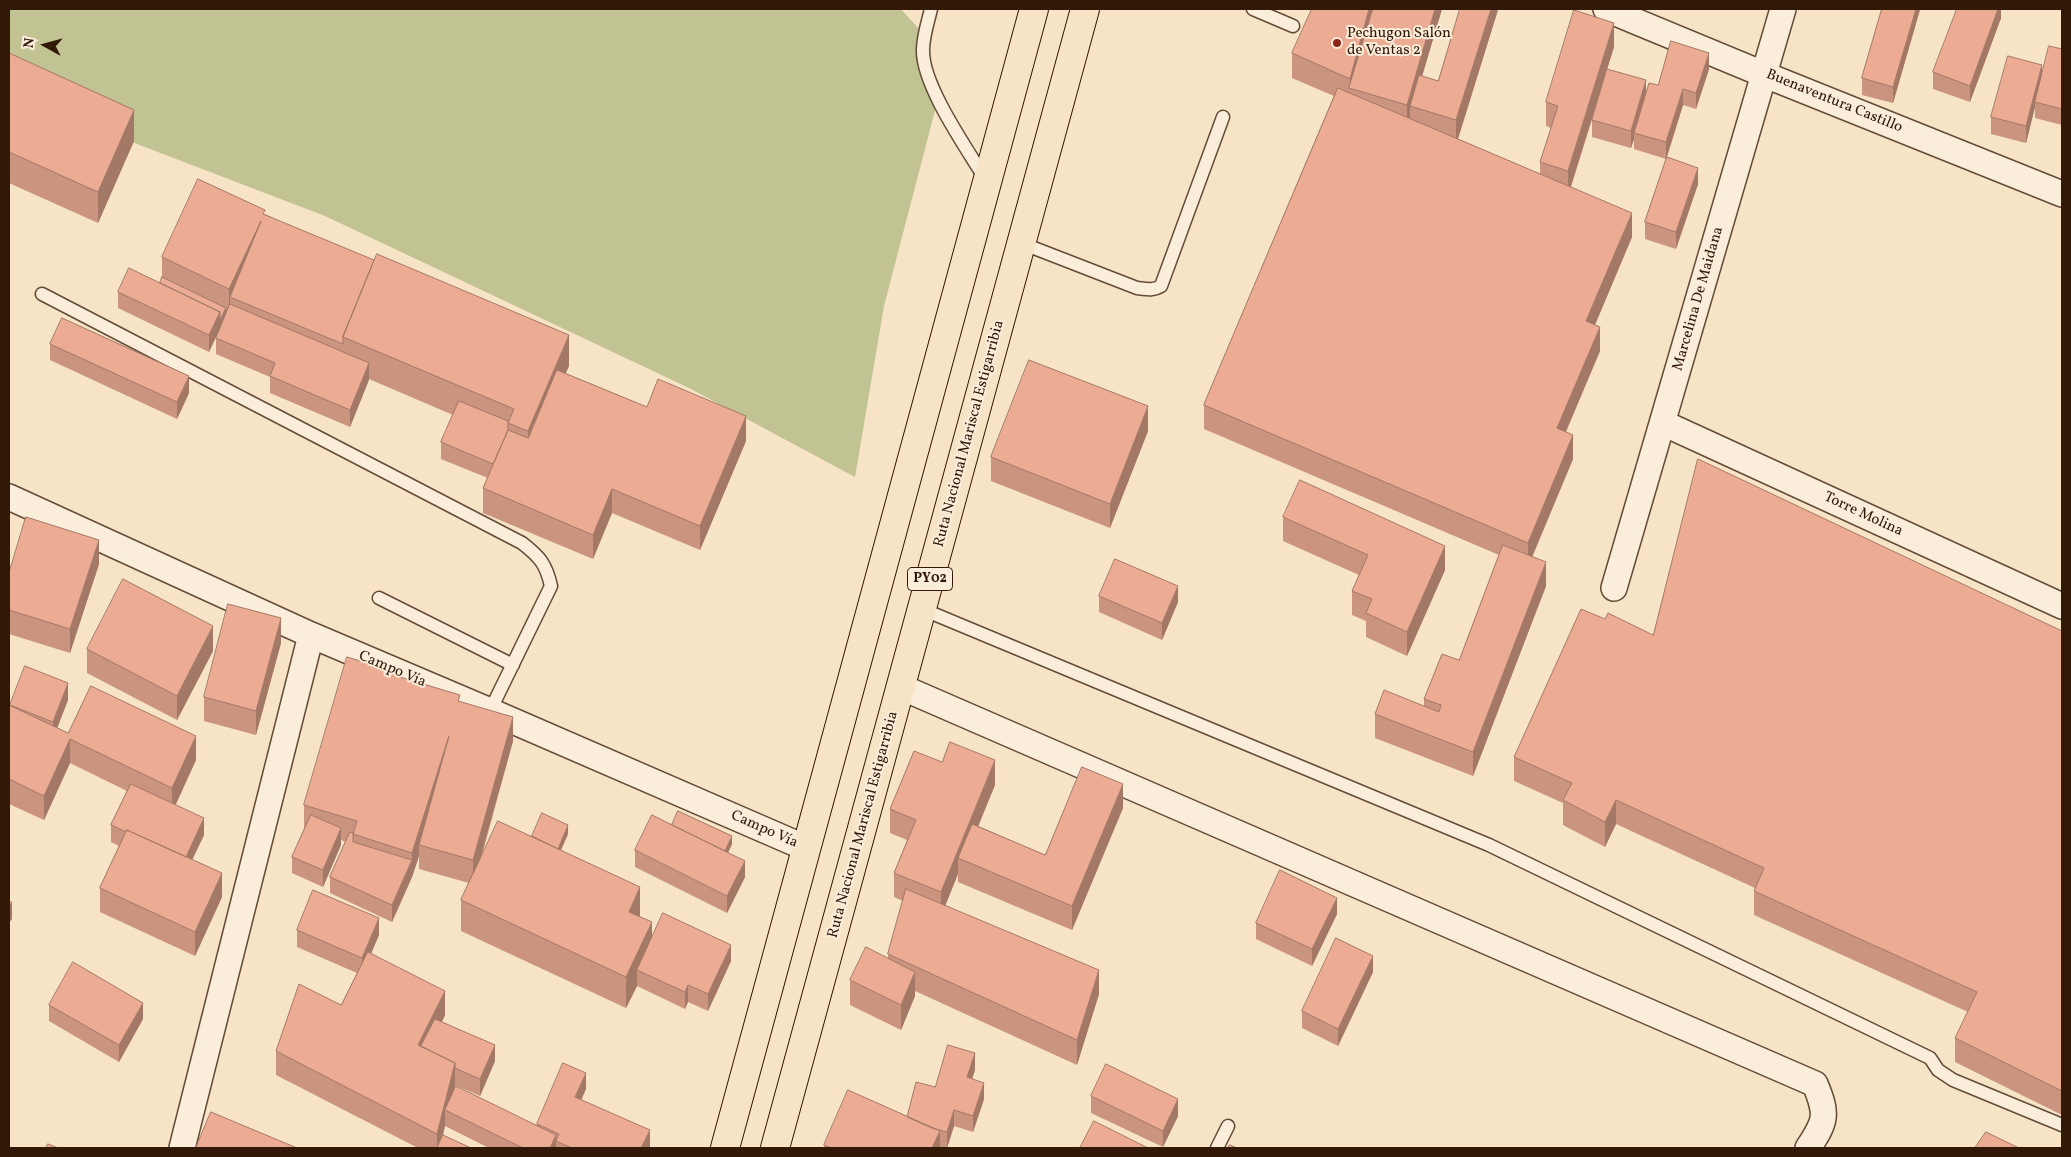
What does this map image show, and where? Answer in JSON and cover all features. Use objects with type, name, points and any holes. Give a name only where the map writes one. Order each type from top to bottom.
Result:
[{"type":"highway","points":[[725,1148],[1034,9]]},
{"type":"highway","name":"Ruta Nacional Mariscal Estigarribia","points":[[775,1148],[1085,9]]},
{"type":"street","name":"Buenaventura Castillo","points":[[1606,9],[2062,194]]},
{"type":"street","name":"Marcelina De Maidana","points":[[1614,588],[1783,9]]},
{"type":"street","name":"Torre Molina","points":[[1663,423],[2062,606]]},
{"type":"street","name":"Campo Vía","points":[[9,497],[311,635],[806,848]]},
{"type":"street","points":[[182,1148],[311,635]]},
{"type":"street","points":[[901,687],[1815,1084],[1824,1104],[1822,1126],[1808,1148]]},
{"type":"lane","points":[[931,9],[923,52],[929,77],[938,99],[987,182]]},
{"type":"lane","points":[[1253,9],[1293,26]]},
{"type":"lane","points":[[1021,243],[1137,288],[1149,290],[1161,286],[1223,117]]},
{"type":"lane","points":[[42,294],[522,543],[538,555],[548,568],[551,586],[490,711]]},
{"type":"lane","points":[[379,598],[513,665]]},
{"type":"lane","points":[[922,609],[1489,845],[1930,1058],[1938,1070],[1953,1080],[2062,1125]]},
{"type":"lane","points":[[1216,1148],[1228,1126]]},
{"type":"green space","points":[[9,9],[901,9],[925,36],[938,99],[884,306],[855,477],[689,388],[325,216],[9,95]]},
{"type":"building","name":"Pechugon Salón de Ventas 2","points":[[1312,9],[1369,9],[1350,79],[1292,53]]},
{"type":"building","points":[[1373,9],[1435,9],[1407,105],[1349,88]]},
{"type":"building","points":[[1460,9],[1491,9],[1456,120],[1410,106],[1419,75],[1438,81]]},
{"type":"building","points":[[1882,9],[1916,9],[1893,87],[1862,78]]},
{"type":"building","points":[[1957,9],[1998,9],[1970,86],[1933,72]]},
{"type":"building","points":[[1574,10],[1614,23],[1568,171],[1540,162],[1558,106],[1546,102]]},
{"type":"building","points":[[1671,41],[1709,53],[1696,93],[1683,89],[1666,142],[1634,133],[1649,83],[1658,85]]},
{"type":"building","points":[[2049,46],[2062,49],[2062,109],[2035,102]]},
{"type":"building","points":[[9,53],[134,110],[98,192],[9,152]]},
{"type":"building","points":[[2008,56],[2042,65],[2026,126],[1991,117]]},
{"type":"building","points":[[1607,69],[1646,80],[1631,131],[1592,120]]},
{"type":"building","points":[[1338,88],[1632,213],[1586,321],[1600,327],[1557,428],[1573,435],[1528,543],[1204,405]]},
{"type":"building","points":[[1667,157],[1698,168],[1676,232],[1645,222]]},
{"type":"building","points":[[198,179],[265,210],[263,214],[374,260],[343,337],[343,344],[230,297],[261,221],[229,289],[162,257]]},
{"type":"building","points":[[377,254],[569,335],[528,431],[508,423],[514,409],[343,337]]},
{"type":"building","points":[[129,268],[220,312],[209,335],[118,292]]},
{"type":"building","points":[[162,277],[226,308],[220,320],[220,312],[160,283]]},
{"type":"building","points":[[230,304],[369,363],[350,410],[270,376],[275,363],[216,338]]},
{"type":"building","points":[[62,318],[189,376],[177,402],[50,344]]},
{"type":"building","points":[[1029,360],[1148,406],[1110,504],[991,457]]},
{"type":"building","points":[[557,370],[647,407],[658,379],[746,416],[700,526],[612,489],[593,535],[483,488],[508,430],[528,438]]},
{"type":"building","points":[[459,401],[508,421],[508,430],[493,464],[441,442]]},
{"type":"building","points":[[1698,459],[2062,631],[2062,1091],[1955,1038],[1977,992],[1754,891],[1764,868],[1616,800],[1605,822],[1563,800],[1572,783],[1514,757],[1581,609],[1605,619],[1608,613],[1653,635]]},
{"type":"building","points":[[1300,480],[1445,546],[1407,632],[1366,613],[1372,599],[1352,591],[1368,555],[1283,517]]},
{"type":"building","points":[[26,517],[99,540],[70,629],[9,610],[9,573]]},
{"type":"building","points":[[1503,545],[1546,562],[1473,752],[1375,714],[1384,690],[1439,712],[1441,705],[1424,699],[1442,654],[1459,660]]},
{"type":"building","points":[[1115,559],[1178,586],[1162,623],[1099,596]]},
{"type":"building","points":[[123,579],[213,626],[177,696],[87,649]]},
{"type":"building","points":[[228,604],[281,618],[256,711],[204,697]]},
{"type":"building","points":[[347,657],[401,673],[400,677],[460,695],[458,701],[513,717],[473,860],[419,845],[449,736],[412,853],[353,834],[357,821],[304,805]]},
{"type":"building","points":[[25,666],[68,683],[53,722],[10,705]]},
{"type":"building","points":[[91,686],[196,736],[172,788],[70,739],[44,796],[9,779],[9,705],[68,733]]},
{"type":"building","points":[[950,742],[995,760],[941,892],[894,873],[916,820],[890,809],[914,751],[942,762]]},
{"type":"building","points":[[1082,767],[1123,784],[1072,906],[958,858],[972,824],[1045,855]]},
{"type":"building","points":[[131,784],[204,818],[186,857],[127,830],[126,832],[111,825]]},
{"type":"building","points":[[678,811],[732,836],[725,851],[672,825]]},
{"type":"building","points":[[542,813],[568,825],[558,849],[532,836]]},
{"type":"building","points":[[311,815],[341,828],[323,870],[292,857]]},
{"type":"building","points":[[652,815],[745,861],[727,896],[635,850]]},
{"type":"building","points":[[498,821],[640,887],[629,912],[652,922],[626,977],[461,900]]},
{"type":"building","points":[[127,830],[222,873],[195,932],[100,888]]},
{"type":"building","points":[[350,832],[353,833],[353,842],[412,860],[392,905],[330,877]]},
{"type":"building","points":[[1280,870],[1337,898],[1312,949],[1256,923]]},
{"type":"building","points":[[906,889],[1099,970],[1077,1040],[888,954]]},
{"type":"building","points":[[313,890],[379,918],[362,958],[297,930]]},
{"type":"building","points":[[663,913],[731,945],[708,994],[688,985],[685,992],[637,970]]},
{"type":"building","points":[[1336,938],[1373,956],[1338,1029],[1302,1011]]},
{"type":"building","points":[[866,947],[915,972],[901,1005],[850,980]]},
{"type":"building","points":[[368,952],[445,991],[418,1045],[455,1063],[437,1134],[276,1051],[299,984],[341,1005]]},
{"type":"building","points":[[73,962],[143,1003],[119,1045],[49,1005]]},
{"type":"building","points":[[435,1019],[495,1045],[480,1079],[455,1068],[455,1063],[421,1046]]},
{"type":"building","points":[[948,1045],[975,1053],[967,1077],[984,1083],[973,1116],[954,1110],[947,1132],[932,1128],[907,1117],[916,1082],[935,1087]]},
{"type":"building","points":[[563,1063],[586,1073],[575,1097],[650,1130],[641,1148],[572,1148],[556,1141],[559,1134],[537,1124]]},
{"type":"building","points":[[1106,1064],[1178,1099],[1163,1131],[1091,1096]]},
{"type":"building","points":[[456,1086],[556,1135],[550,1148],[523,1148],[445,1110]]},
{"type":"building","points":[[848,1090],[940,1131],[932,1148],[831,1148],[824,1145]]},
{"type":"building","points":[[211,1112],[297,1148],[196,1148]]},
{"type":"building","points":[[1094,1121],[1148,1148],[1080,1148]]},
{"type":"building","points":[[1986,1132],[2019,1148],[1975,1148]]},
{"type":"building","points":[[443,1135],[471,1148],[437,1148]]},
{"type":"building","points":[[48,1144],[58,1148],[46,1148]]},
{"type":"place","name":"Pechugon Salón de Ventas 2","points":[[1337,43]]}]
